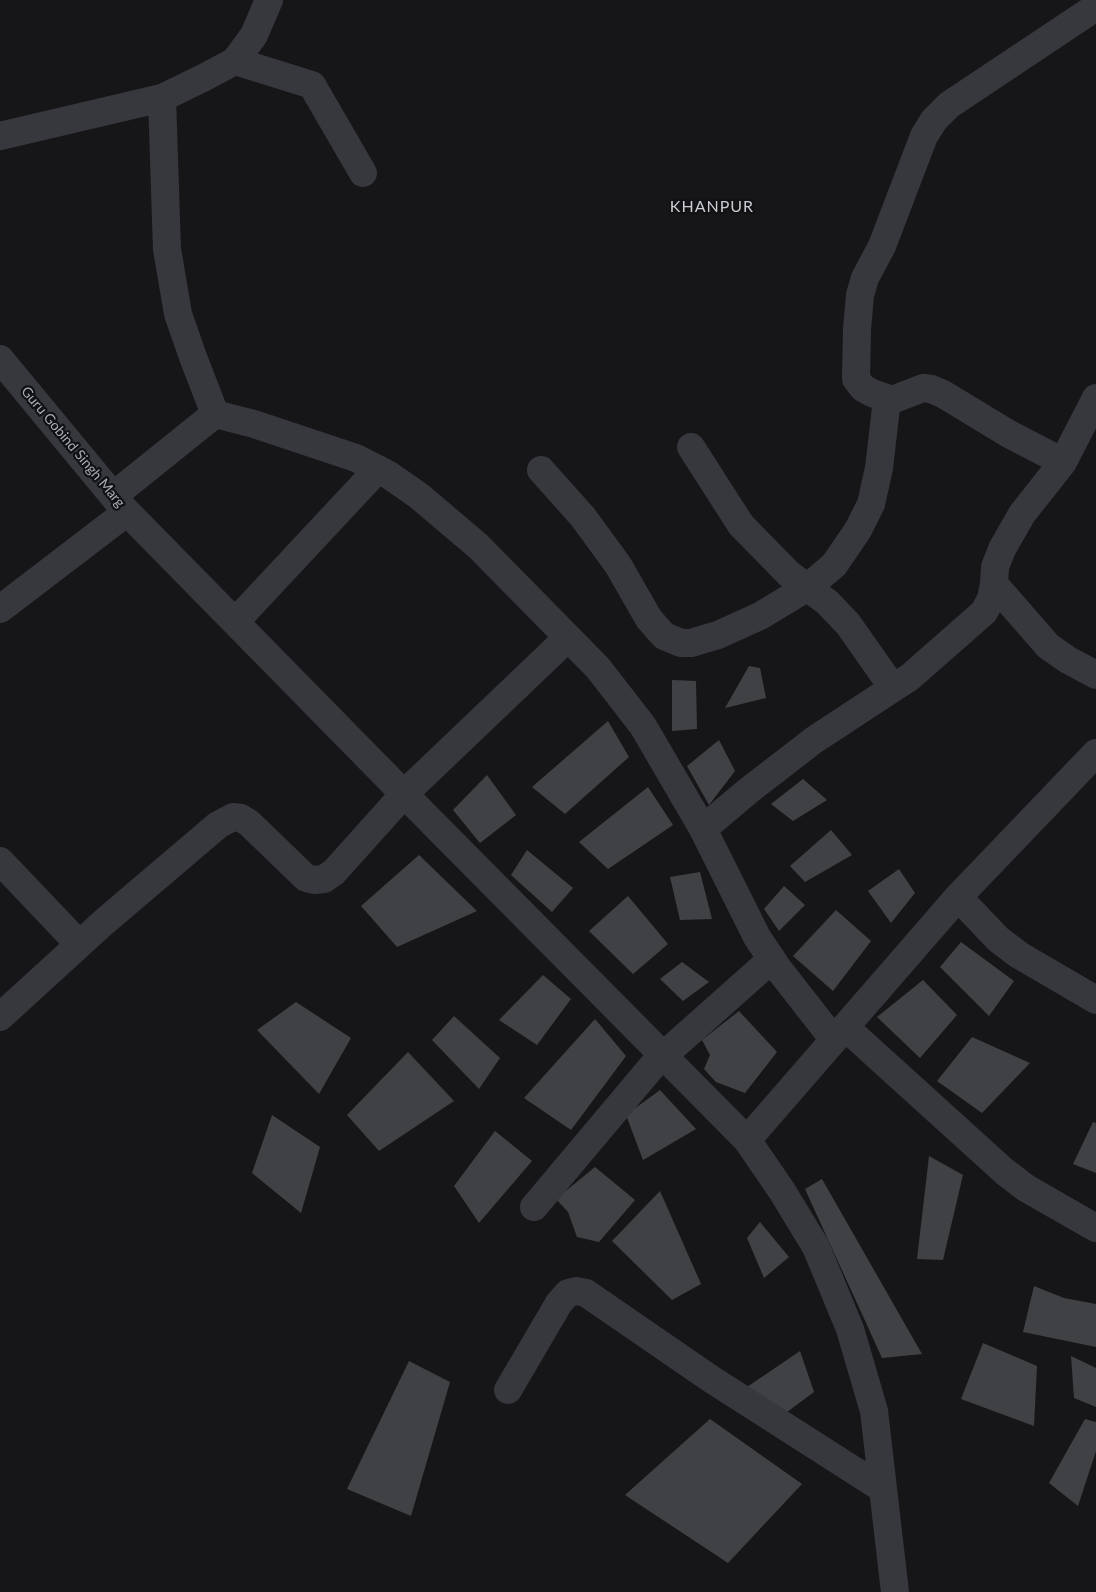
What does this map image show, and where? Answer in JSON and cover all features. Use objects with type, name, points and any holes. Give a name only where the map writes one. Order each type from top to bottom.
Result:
[{"type":"street","points":[[0,136],[162,98],[235,61],[254,35],[269,0]]},
{"type":"street","points":[[1063,462],[1009,434],[943,394],[931,389],[923,388],[898,399],[888,400],[863,388],[856,379],[860,295],[865,278],[882,246],[924,136],[934,120],[949,105],[1096,7]]},
{"type":"street","points":[[235,61],[312,85],[362,173]]},
{"type":"street","points":[[162,98],[169,258],[178,314],[192,357],[215,414]]},
{"type":"street","name":"Guru Gobind Singh Marg","points":[[0,359],[120,504],[747,1140],[782,1191],[816,1247],[850,1329],[874,1411],[895,1592]]},
{"type":"street","points":[[703,829],[814,740],[910,677],[984,612],[991,599],[995,567],[1002,549],[1022,514],[1089,428],[1096,398]]},
{"type":"street","points":[[541,470],[582,517],[618,565],[648,618],[664,636],[681,643],[691,643],[718,635],[760,616],[808,587],[834,564],[858,530],[871,504],[880,468],[888,400]]},
{"type":"street","points":[[215,414],[254,424],[329,449],[390,474],[478,546],[598,668],[643,726],[703,829],[757,937],[772,959],[839,1034],[1026,1188],[1096,1228]]},
{"type":"street","points":[[0,609],[120,504],[215,414]]},
{"type":"street","points":[[691,447],[741,525],[789,574],[826,602],[848,624],[893,688]]},
{"type":"street","points":[[235,622],[378,469]]},
{"type":"street","points":[[994,584],[1048,646],[1096,676]]},
{"type":"street","points":[[0,1017],[79,944],[218,825],[233,817],[241,818],[250,823],[306,878],[314,880],[324,879],[334,872],[404,794],[558,647]]},
{"type":"street","points":[[747,1140],[958,897],[1096,752]]},
{"type":"street","points":[[0,861],[79,944]]},
{"type":"street","points":[[958,897],[998,939],[1019,955],[1096,1000]]},
{"type":"street","points":[[534,1207],[655,1063],[772,959]]},
{"type":"street","points":[[508,1390],[559,1303],[568,1293],[576,1291],[586,1294],[711,1379],[883,1490]]},
{"type":"building","points":[[749,666],[760,668],[766,698],[725,708]]},
{"type":"building","points":[[672,680],[696,681],[697,729],[672,731]]},
{"type":"building","points":[[608,721],[629,757],[565,814],[532,787]]},
{"type":"building","points":[[719,740],[735,771],[709,805],[687,766]]},
{"type":"building","points":[[487,775],[516,815],[480,843],[453,810]]},
{"type":"building","points":[[803,779],[827,800],[793,821],[771,804]]},
{"type":"building","points":[[648,787],[673,825],[608,869],[579,842]]},
{"type":"building","points":[[831,830],[852,855],[805,882],[790,866]]},
{"type":"building","points":[[527,850],[573,888],[552,912],[511,875]]},
{"type":"building","points":[[419,855],[477,911],[397,947],[361,906]]},
{"type":"building","points":[[899,869],[915,893],[891,923],[868,891]]},
{"type":"building","points":[[700,872],[712,919],[680,920],[670,877]]},
{"type":"building","points":[[784,886],[805,905],[779,931],[764,909]]},
{"type":"building","points":[[628,896],[668,944],[633,974],[589,931]]},
{"type":"building","points":[[836,910],[871,941],[833,991],[793,956]]},
{"type":"building","points":[[961,942],[1014,981],[989,1016],[940,967]]},
{"type":"building","points":[[682,962],[709,982],[683,1001],[660,979]]},
{"type":"building","points":[[543,975],[571,999],[537,1045],[499,1020]]},
{"type":"building","points":[[923,980],[957,1015],[920,1058],[877,1017]]},
{"type":"building","points":[[296,1002],[351,1038],[319,1094],[257,1030]]},
{"type":"building","points":[[739,1011],[777,1052],[745,1093],[716,1082],[704,1069],[710,1055],[702,1040]]},
{"type":"building","points":[[454,1016],[500,1058],[479,1089],[432,1040]]},
{"type":"building","points":[[595,1019],[626,1056],[571,1130],[524,1098]]},
{"type":"building","points":[[972,1037],[1030,1063],[982,1113],[937,1081]]},
{"type":"building","points":[[408,1052],[454,1101],[379,1151],[347,1115]]},
{"type":"building","points":[[660,1090],[696,1129],[643,1160],[626,1115]]},
{"type":"building","points":[[272,1115],[320,1147],[301,1213],[252,1173]]},
{"type":"building","points":[[1093,1122],[1096,1123],[1096,1173],[1073,1164]]},
{"type":"building","points":[[495,1131],[532,1161],[479,1223],[454,1186]]},
{"type":"building","points":[[929,1156],[963,1175],[943,1260],[917,1259]]},
{"type":"building","points":[[595,1167],[635,1200],[599,1242],[577,1237],[568,1212],[556,1199]]},
{"type":"building","points":[[822,1179],[922,1354],[882,1358],[805,1189]]},
{"type":"building","points":[[660,1191],[701,1284],[672,1300],[612,1241]]},
{"type":"building","points":[[760,1222],[789,1257],[764,1278],[747,1238]]},
{"type":"building","points":[[1034,1286],[1064,1298],[1096,1304],[1096,1347],[1023,1332]]},
{"type":"building","points":[[983,1343],[1037,1366],[1034,1426],[961,1399]]},
{"type":"building","points":[[800,1351],[814,1392],[787,1412],[747,1387]]},
{"type":"building","points":[[1071,1356],[1096,1368],[1096,1407],[1074,1398]]},
{"type":"building","points":[[409,1361],[450,1382],[411,1516],[347,1489]]},
{"type":"building","points":[[710,1419],[802,1484],[728,1563],[625,1495]]},
{"type":"building","points":[[1085,1419],[1096,1422],[1096,1451],[1078,1506],[1049,1483]]},
{"type":"district","name":"KHANPUR","points":[[712,207]]}]
